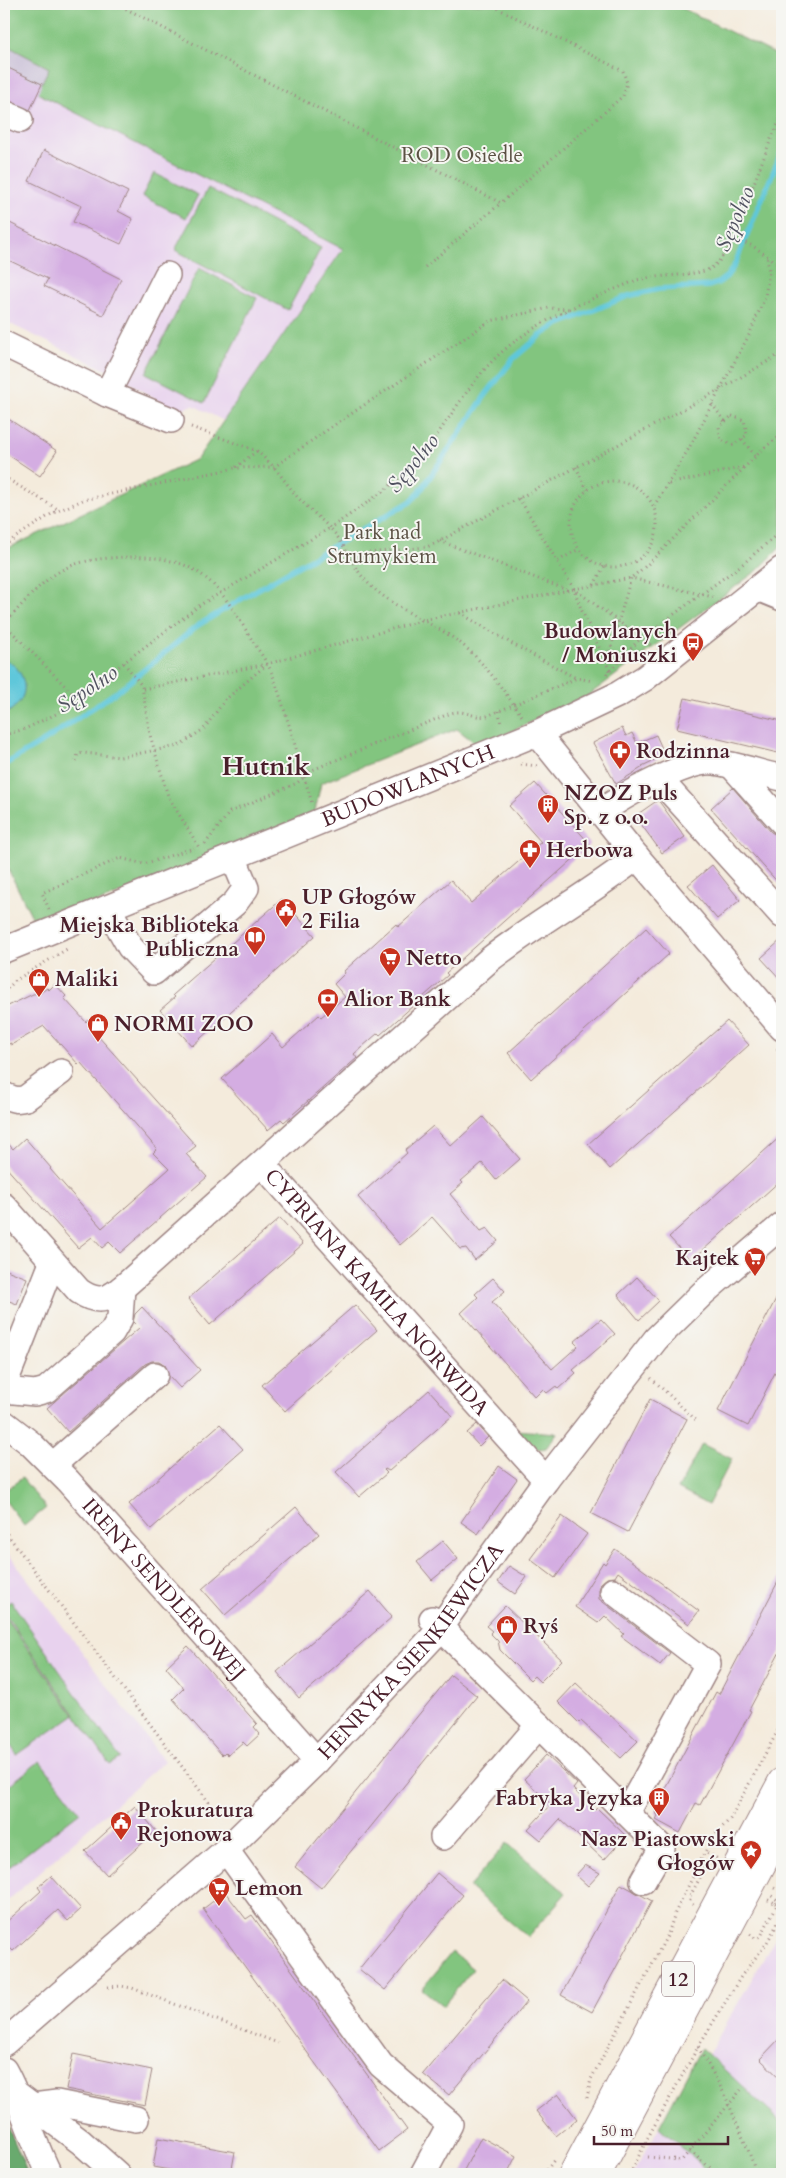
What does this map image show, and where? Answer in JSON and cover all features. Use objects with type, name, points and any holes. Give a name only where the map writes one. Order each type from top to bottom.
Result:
[{"type":"main road","name":"12","points":[[564,2166],[782,1782]]},
{"type":"main road","name":"12","points":[[597,2174],[782,1826]]},
{"type":"street","points":[[107,394],[167,275]]},
{"type":"street","points":[[4,344],[107,394],[171,420]]},
{"type":"street","name":"BUDOWLANYCH","points":[[4,950],[233,857],[532,728],[619,694],[645,678],[760,589],[782,569]]},
{"type":"street","points":[[760,589],[782,598]]},
{"type":"street","points":[[532,728],[637,857],[782,1028]]},
{"type":"street","points":[[601,812],[610,804],[698,762],[713,762],[782,778]]},
{"type":"street","points":[[732,766],[782,822]]},
{"type":"street","points":[[659,779],[782,915]]},
{"type":"street","points":[[108,908],[130,947],[154,972],[235,903],[246,888],[233,857]]},
{"type":"street","points":[[262,1164],[489,960],[512,942],[618,872],[637,857]]},
{"type":"street","points":[[4,1095],[12,1100],[26,1098],[61,1072]]},
{"type":"street","name":"CYPRIANA KAMILA NORWIDA","points":[[4,1206],[79,1292],[87,1297],[99,1300],[107,1298],[122,1288],[262,1164],[546,1480]]},
{"type":"street","name":"HENRYKA SIENKIEWICZA","points":[[4,2043],[226,1850],[317,1761],[436,1623],[656,1339],[702,1294],[782,1225]]},
{"type":"street","points":[[4,1385],[52,1263]]},
{"type":"street","points":[[4,1390],[35,1393],[46,1390],[112,1332],[120,1318],[122,1288]]},
{"type":"street","points":[[53,1465],[155,1375]]},
{"type":"street","name":"IRENY SENDLEROWEJ","points":[[4,1423],[30,1443],[53,1465],[317,1761]]},
{"type":"street","points":[[613,1591],[708,1664],[627,1813]]},
{"type":"street","points":[[436,1623],[662,1848],[643,1881]]},
{"type":"street","points":[[443,1837],[539,1725]]},
{"type":"street","points":[[226,1850],[381,2065],[450,2124],[422,2174]]},
{"type":"street","points":[[4,2070],[25,2100],[81,2142],[117,2174]]},
{"type":"street","points":[[25,2100],[57,2103],[136,2119]]},
{"type":"street","points":[[25,2100],[31,2135],[49,2174]]},
{"type":"path","points":[[117,4],[501,203]]},
{"type":"path","points":[[425,267],[623,96],[626,83],[623,71],[489,4]]},
{"type":"path","points":[[4,735],[39,724],[78,699],[200,605],[330,528],[390,488],[415,463],[477,380],[504,350],[530,331],[572,309],[636,280],[710,269],[724,255],[733,238],[771,139],[782,116]]},
{"type":"path","points":[[733,238],[753,246],[782,267]]},
{"type":"path","points":[[654,506],[669,484],[746,341],[765,297],[769,272],[767,255]]},
{"type":"path","points":[[4,545],[60,510],[94,497],[235,468],[274,468],[327,430],[490,321],[549,308],[572,309]]},
{"type":"path","points":[[349,555],[427,547],[719,390],[782,353]]},
{"type":"path","points":[[712,404],[725,422]]},
{"type":"path","points":[[732,416],[744,420],[747,435],[742,439],[733,445],[721,440],[719,426],[732,416]]},
{"type":"path","points":[[171,420],[257,451],[274,468],[298,498],[338,536],[360,574],[376,591],[424,620],[473,654],[532,728]]},
{"type":"path","points":[[606,663],[631,578],[647,565],[755,456],[782,435]]},
{"type":"path","points":[[742,439],[755,456]]},
{"type":"path","points":[[235,468],[257,451]]},
{"type":"path","points":[[669,484],[745,466]]},
{"type":"path","points":[[576,467],[587,490]]},
{"type":"path","points":[[4,477],[60,510]]},
{"type":"path","points":[[608,480],[621,481],[633,485],[654,506],[658,525],[656,538],[650,550],[641,559],[627,566],[613,568],[604,566],[586,557],[579,549],[571,532],[571,517],[576,504],[587,490],[608,480]]},
{"type":"path","points":[[519,498],[574,589],[581,609],[613,677]]},
{"type":"path","points":[[604,677],[611,672],[642,638],[744,563],[782,530]]},
{"type":"path","points":[[440,540],[567,590]]},
{"type":"path","points":[[558,561],[579,549]]},
{"type":"path","points":[[78,699],[4,624],[41,584],[64,568],[90,560],[139,557],[184,564],[200,573],[221,593],[267,664],[312,804]]},
{"type":"path","points":[[641,559],[647,565]]},
{"type":"path","points":[[594,585],[604,566]]},
{"type":"path","points":[[143,687],[267,664],[424,620],[631,578],[716,598]]},
{"type":"path","points":[[574,589],[659,650]]},
{"type":"path","points":[[460,613],[516,646],[577,678],[589,682],[596,681]]},
{"type":"path","points":[[124,663],[143,687],[154,751],[173,807],[204,856]]},
{"type":"path","points":[[76,761],[78,754],[84,753],[120,757],[178,746],[197,735],[225,700],[267,664]]},
{"type":"path","points":[[42,893],[120,858],[144,864],[206,844],[230,812],[297,783],[312,770],[451,713],[460,711],[479,718],[487,716],[577,678]]},
{"type":"path","points":[[4,992],[16,980],[67,949]]},
{"type":"path","points":[[649,1375],[697,1421]]},
{"type":"path","points":[[4,1530],[220,1817]]},
{"type":"path","points":[[585,2104],[592,2079],[668,1934],[675,1913],[699,1864],[714,1836],[730,1820],[782,1723]]},
{"type":"path","points":[[699,1864],[708,1868]]},
{"type":"path","points":[[749,1928],[751,1935],[755,1938],[760,1936],[779,1903],[778,1899],[765,1892]]},
{"type":"path","points":[[763,1901],[767,1900],[781,1906]]},
{"type":"path","points":[[630,2174],[647,2139],[698,2047],[742,1975],[766,1944],[782,1916]]},
{"type":"path","points":[[108,1987],[121,1986],[132,1988],[278,2043]]},
{"type":"path","points":[[698,2047],[730,2103],[734,2117],[749,2148],[755,2172]]},
{"type":"path","points":[[648,2157],[682,2160],[741,2090]]},
{"type":"path","points":[[690,2150],[714,2171],[782,2173]]},
{"type":"path","points":[[544,2174],[564,2166]]},
{"type":"shaded area","points":[[4,44],[49,68],[21,129],[4,125]]},
{"type":"shaded area","points":[[37,93],[344,249],[224,421],[193,405],[176,411],[117,375],[4,321],[4,125],[21,129]]},
{"type":"shaded area","points":[[4,1548],[164,1761],[4,1904]]},
{"type":"shaded area","points":[[779,1932],[782,1935],[782,2123],[708,2055]]},
{"type":"shaded area","points":[[659,2127],[711,2174],[633,2174]]},
{"type":"green space","name":"Park nad Strumykiem","points":[[4,4],[674,4],[779,56],[782,54],[782,546],[758,570],[586,697],[479,746],[457,729],[321,783],[314,816],[37,927],[4,861],[4,550],[197,459],[343,249],[37,93],[49,68],[4,44]]},
{"type":"green space","points":[[154,173],[198,195],[186,218],[142,196]]},
{"type":"green space","points":[[208,188],[321,248],[288,310],[175,250]]},
{"type":"green space","points":[[199,268],[257,298],[204,403],[146,373]]},
{"type":"green space","points":[[515,1430],[557,1433],[546,1448],[541,1449],[532,1447]]},
{"type":"green space","points":[[702,1444],[732,1459],[708,1505],[678,1489]]},
{"type":"green space","points":[[22,1478],[46,1508],[24,1526],[4,1499],[4,1491]]},
{"type":"green space","points":[[11,1601],[120,1758],[110,1765],[4,1612],[4,1606]]},
{"type":"green space","points":[[4,1615],[74,1715],[17,1755],[4,1736]]},
{"type":"green space","points":[[40,1761],[80,1812],[4,1871],[4,1789]]},
{"type":"green space","points":[[507,1843],[566,1893],[528,1937],[469,1887]]},
{"type":"green space","points":[[452,1952],[473,1969],[443,2006],[422,1989]]},
{"type":"green space","points":[[701,2048],[782,2123],[782,2174],[711,2174],[659,2127]]},
{"type":"green space","points":[[4,2116],[28,2174],[4,2174]]},
{"type":"water","points":[[4,660],[13,664],[20,673],[23,679],[24,690],[18,704],[4,715]]},
{"type":"building","points":[[4,66],[42,84],[30,110],[4,99]]},
{"type":"building","points":[[44,150],[128,192],[118,211],[133,219],[121,244],[73,222],[81,206],[29,181]]},
{"type":"building","points":[[4,220],[121,279],[103,315],[44,286],[48,279],[4,258]]},
{"type":"building","points":[[4,416],[57,451],[40,476],[4,452]]},
{"type":"building","points":[[685,698],[782,721],[782,754],[677,729]]},
{"type":"building","points":[[622,728],[626,736],[632,733],[637,743],[656,735],[665,755],[642,766],[616,784],[593,743]]},
{"type":"building","points":[[535,783],[590,844],[446,973],[448,975],[380,1035],[378,1033],[354,1054],[357,1058],[284,1122],[281,1119],[268,1130],[222,1079],[272,1034],[283,1047],[319,1015],[321,1017],[345,997],[334,984],[345,973],[344,971],[396,924],[398,927],[451,880],[471,903],[541,842],[509,806]]},
{"type":"building","points":[[733,788],[771,832],[782,838],[782,887],[711,808]]},
{"type":"building","points":[[658,800],[685,837],[662,853],[635,816]]},
{"type":"building","points":[[712,865],[740,900],[717,919],[688,885]]},
{"type":"building","points":[[282,899],[315,936],[192,1046],[160,1010],[175,997],[173,995]]},
{"type":"building","points":[[646,928],[669,954],[531,1079],[508,1053]]},
{"type":"building","points":[[782,939],[782,981],[761,958]]},
{"type":"building","points":[[55,984],[66,996],[64,998],[86,1022],[88,1020],[99,1034],[97,1035],[196,1146],[186,1154],[207,1177],[120,1253],[109,1242],[102,1248],[92,1237],[78,1248],[4,1165],[4,1139],[13,1149],[25,1138],[102,1228],[169,1169],[153,1153],[157,1149],[131,1119],[80,1062],[78,1064],[44,1026],[11,1045],[11,1043],[4,1046],[4,1008],[33,994],[40,993],[47,988],[49,990]]},
{"type":"building","points":[[727,1021],[749,1045],[610,1169],[588,1144]]},
{"type":"building","points":[[483,1117],[520,1159],[496,1180],[482,1163],[461,1181],[463,1183],[450,1194],[481,1231],[487,1228],[498,1241],[475,1260],[466,1248],[460,1249],[432,1217],[400,1245],[358,1197],[407,1153],[405,1150],[433,1126],[451,1146]]},
{"type":"building","points":[[782,1135],[782,1179],[691,1261],[669,1237]]},
{"type":"building","points":[[280,1218],[303,1244],[210,1325],[188,1299]]},
{"type":"building","points":[[4,1269],[27,1278],[17,1304],[4,1299]]},
{"type":"building","points":[[637,1277],[659,1301],[639,1320],[618,1295]]},
{"type":"building","points":[[493,1278],[505,1291],[492,1302],[552,1369],[578,1346],[574,1342],[601,1319],[615,1334],[573,1370],[576,1373],[558,1389],[556,1386],[547,1393],[543,1389],[535,1397],[461,1313],[478,1297],[475,1294]]},
{"type":"building","points":[[782,1287],[782,1359],[748,1426],[718,1411]]},
{"type":"building","points":[[355,1305],[377,1330],[285,1411],[262,1385]]},
{"type":"building","points":[[142,1307],[200,1370],[180,1388],[169,1376],[165,1365],[159,1361],[145,1364],[68,1432],[47,1408],[139,1328],[133,1322],[135,1314]]},
{"type":"building","points":[[429,1390],[452,1416],[389,1471],[385,1469],[387,1473],[359,1497],[336,1472]]},
{"type":"building","points":[[650,1399],[687,1419],[628,1532],[591,1513]]},
{"type":"building","points":[[220,1424],[243,1449],[151,1529],[129,1504]]},
{"type":"building","points":[[477,1424],[488,1437],[479,1446],[467,1433]]},
{"type":"building","points":[[499,1466],[517,1479],[478,1534],[461,1522]]},
{"type":"building","points":[[296,1507],[319,1534],[225,1615],[202,1589]]},
{"type":"building","points":[[562,1516],[587,1534],[555,1578],[530,1559]]},
{"type":"building","points":[[443,1541],[458,1559],[432,1580],[417,1562]]},
{"type":"building","points":[[615,1549],[699,1611],[689,1624],[618,1572],[615,1577],[607,1578],[601,1583],[599,1599],[670,1653],[660,1665],[621,1636],[624,1634],[605,1616],[598,1623],[575,1607],[603,1562],[605,1564]]},
{"type":"building","points":[[509,1566],[527,1577],[515,1594],[498,1582]]},
{"type":"building","points":[[782,1574],[782,1648],[749,1710],[751,1711],[700,1805],[696,1803],[680,1833],[656,1820],[658,1815],[655,1813],[661,1803],[658,1801],[716,1692],[719,1694]]},
{"type":"building","points":[[370,1591],[392,1617],[299,1698],[277,1672]]},
{"type":"building","points":[[505,1606],[562,1660],[540,1682],[534,1676],[530,1680],[500,1650],[498,1641],[490,1633],[492,1631],[486,1626]]},
{"type":"building","points":[[188,1646],[257,1724],[254,1727],[260,1734],[247,1746],[243,1742],[228,1755],[225,1752],[222,1755],[173,1699],[184,1688],[166,1667]]},
{"type":"building","points":[[451,1675],[477,1696],[321,1888],[295,1867]]},
{"type":"building","points":[[576,1683],[638,1741],[621,1758],[581,1721],[579,1723],[558,1702]]},
{"type":"building","points":[[546,1755],[577,1784],[573,1789],[595,1810],[597,1808],[626,1836],[604,1860],[560,1819],[541,1840],[528,1829],[551,1804],[524,1779]]},
{"type":"building","name":"Prokuratura Rejonowa","points":[[135,1806],[156,1831],[107,1875],[85,1851]]},
{"type":"building","points":[[585,1865],[600,1873],[588,1886],[576,1875]]},
{"type":"building","points":[[437,1873],[463,1895],[385,1990],[359,1969]]},
{"type":"building","points":[[51,1876],[81,1909],[68,1921],[58,1910],[13,1951],[4,1942],[4,1924],[41,1891],[38,1887]]},
{"type":"building","points":[[621,1884],[652,1901],[592,2012],[561,1995]]},
{"type":"building","points":[[225,1892],[246,1919],[252,1915],[407,2130],[379,2151],[203,1909]]},
{"type":"building","points":[[502,1980],[527,2001],[449,2095],[423,2074]]},
{"type":"building","points":[[782,2036],[782,2080],[760,2059]]},
{"type":"building","points":[[73,2054],[152,2070],[145,2105],[66,2089]]},
{"type":"building","points":[[558,2094],[577,2119],[556,2136],[536,2111]]},
{"type":"building","points":[[481,2137],[516,2156],[507,2174],[462,2174]]},
{"type":"building","points":[[158,2138],[235,2152],[231,2174],[191,2174],[153,2167]]},
{"type":"waterway","name":"Sępolno","points":[[4,765],[47,739],[122,688],[197,626],[410,502],[419,493],[485,396],[513,359],[540,336],[557,325],[628,296],[659,289],[709,286],[718,283],[727,276],[734,266],[782,151]]},
{"type":"place","name":"Budowlanych / Moniuszki","points":[[693,662]]},
{"type":"place","name":"Rodzinna","points":[[620,770]]},
{"type":"place","name":"NZOZ Puls Sp. z o.o.","points":[[548,824]]},
{"type":"place","name":"Herbowa","points":[[530,869]]},
{"type":"place","name":"UP Głogów 2 Filia","points":[[286,928]]},
{"type":"place","name":"Miejska Biblioteka Publiczna","points":[[255,956]]},
{"type":"place","name":"Netto","points":[[390,977]]},
{"type":"place","name":"Maliki","points":[[39,998]]},
{"type":"place","name":"Alior Bank","points":[[328,1018]]},
{"type":"place","name":"NORMI ZOO","points":[[98,1043]]},
{"type":"place","name":"Kajtek","points":[[755,1277]]},
{"type":"place","name":"Ryś","points":[[507,1645]]},
{"type":"place","name":"Fabryka Języka","points":[[659,1817]]},
{"type":"place","name":"Prokuratura Rejonowa","points":[[121,1841]]},
{"type":"place","name":"Nasz Piastowski Głogów","points":[[751,1870]]},
{"type":"place","name":"Lemon","points":[[219,1907]]},
{"type":"district","name":"Hutnik","points":[[266,766]]},
{"type":"park label","name":"ROD Osiedle","points":[[462,155]]}]
